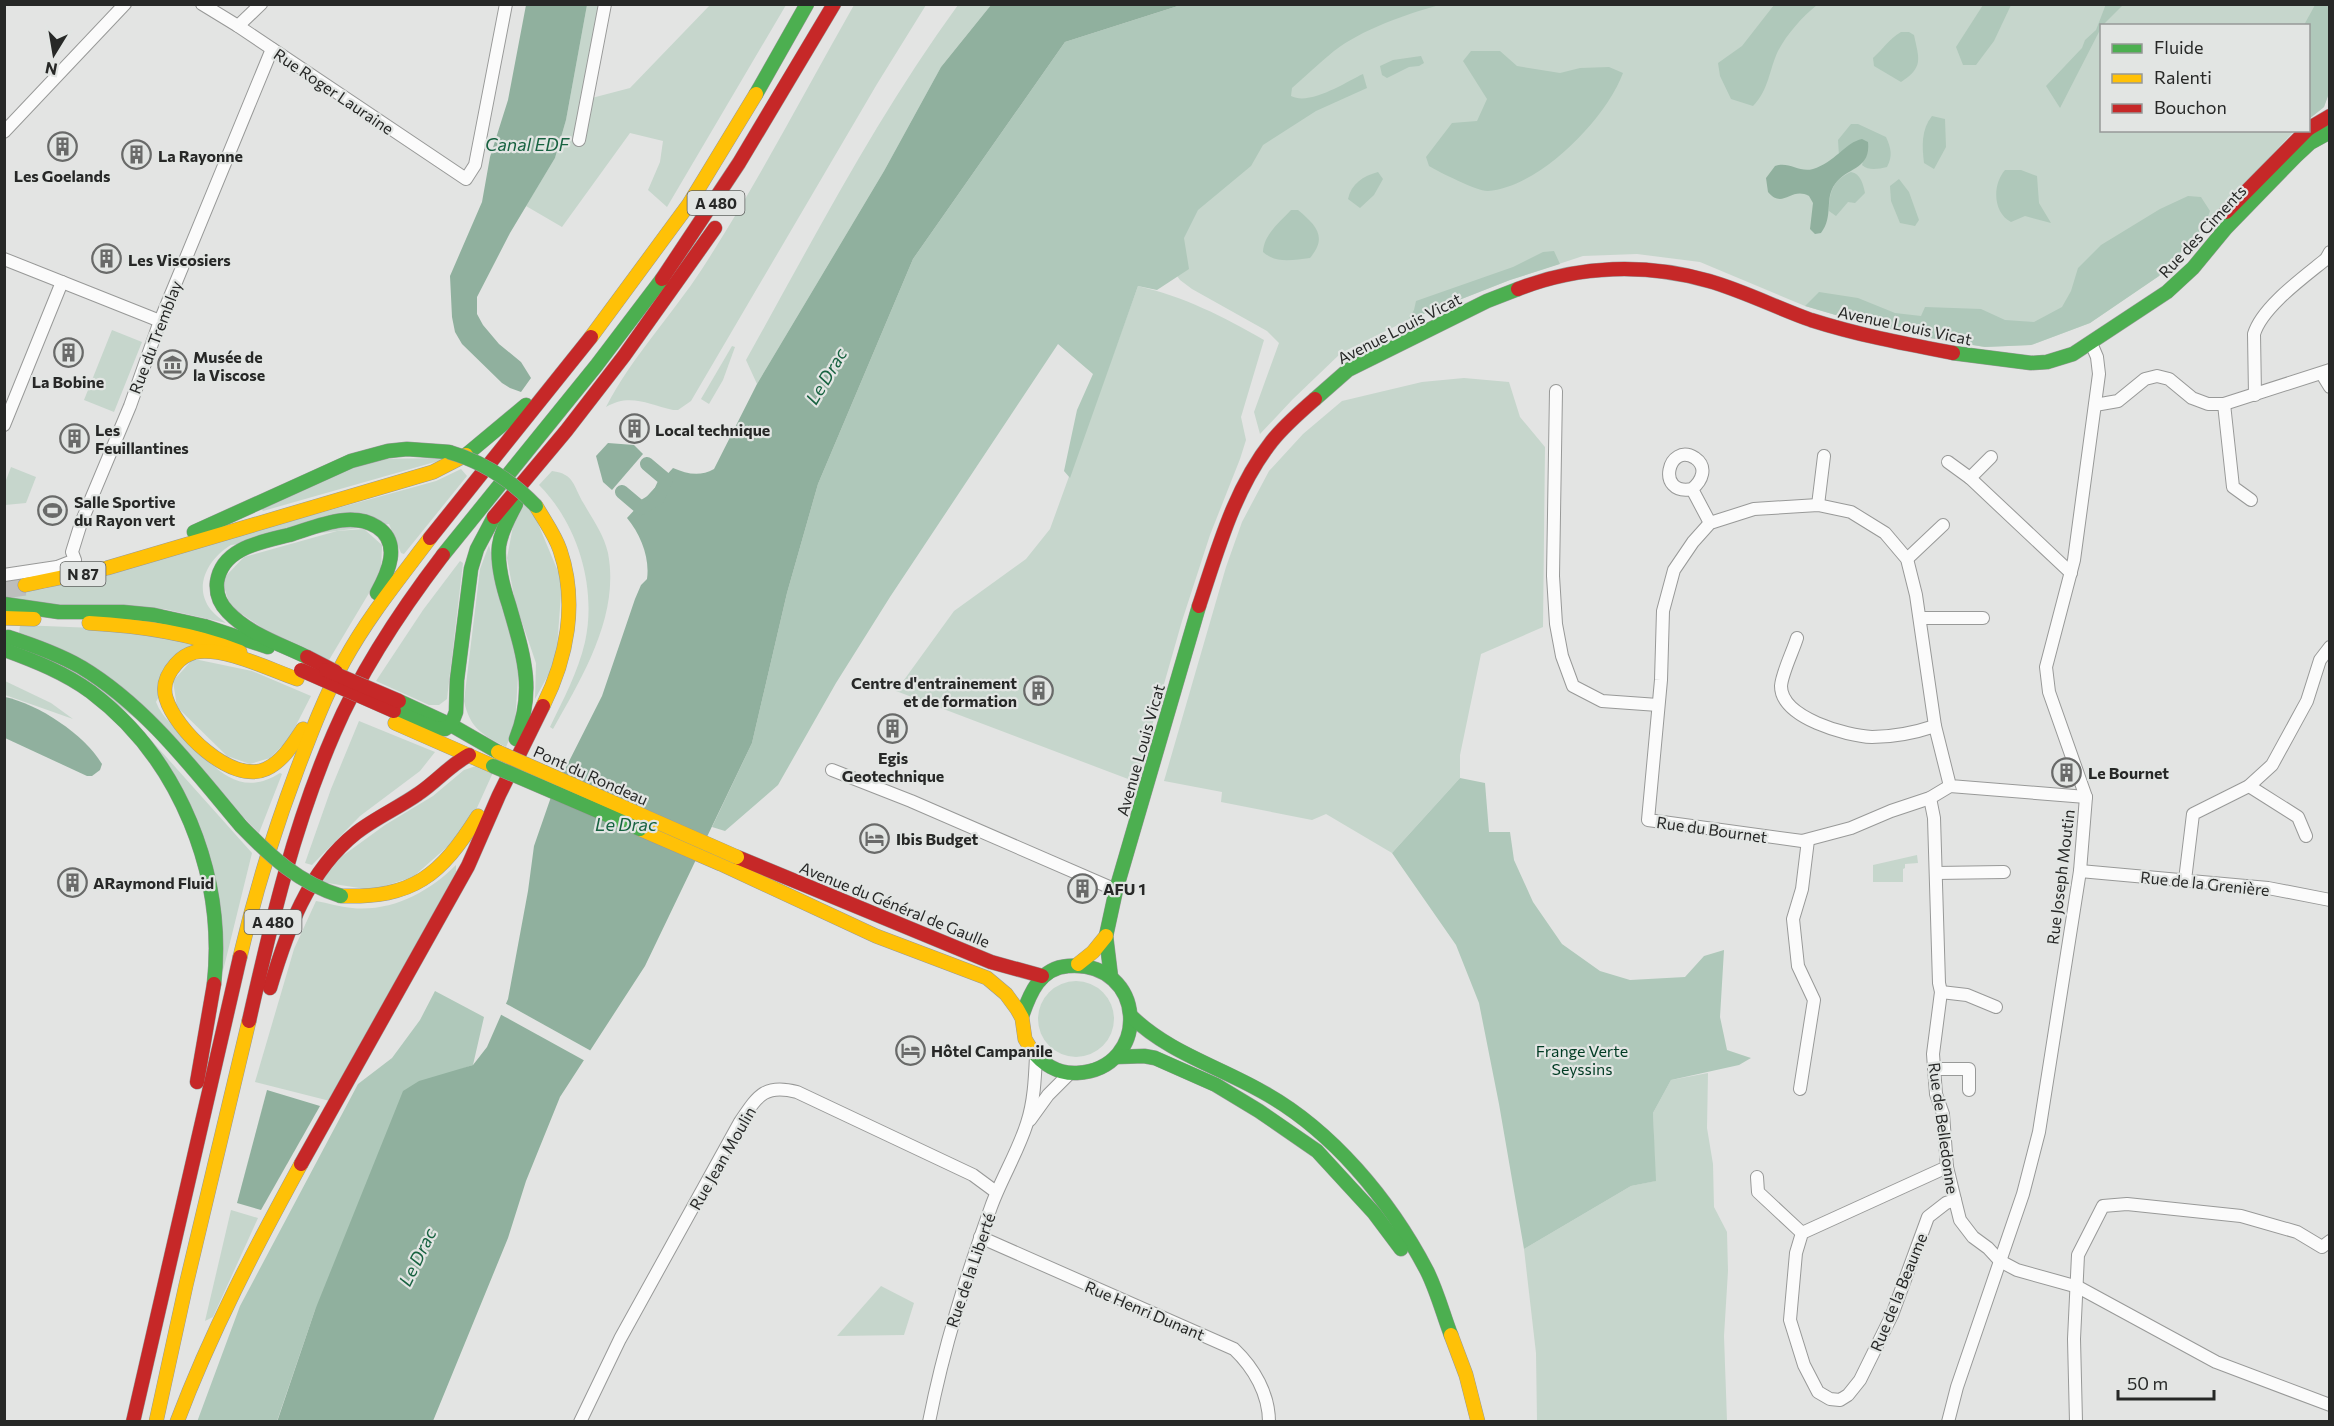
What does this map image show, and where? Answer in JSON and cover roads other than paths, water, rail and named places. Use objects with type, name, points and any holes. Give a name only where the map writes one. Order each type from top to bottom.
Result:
[{"type":"main road","name":"A 480","points":[[133,1422],[250,915],[279,817],[318,714],[344,661],[372,617],[515,424],[561,375],[646,266],[689,204],[755,96],[807,4]]},
{"type":"main road","name":"A 480","points":[[156,1422],[280,893],[308,799],[336,730],[384,640],[451,543],[636,315],[701,225],[834,4]]},
{"type":"main road","points":[[733,197],[844,4]]},
{"type":"main road","name":"Rue des Ciments","points":[[2310,129],[2330,116]]},
{"type":"main road","name":"Rue des Ciments","points":[[2089,340],[2187,261],[2229,209],[2306,132]]},
{"type":"main road","name":"Rue des Ciments","points":[[2089,340],[2177,284],[2226,228],[2296,156],[2310,143],[2330,132]]},
{"type":"main road","points":[[4,604],[31,610],[64,613],[136,613],[161,616],[228,633],[434,728],[445,729],[451,725],[456,712],[461,643],[474,556],[483,535],[501,507],[548,455],[664,304],[722,217]]},
{"type":"main road","name":"Avenue Louis Vicat","points":[[1106,936],[1116,890],[1189,635],[1229,515],[1258,459],[1313,400],[1348,370],[1487,301],[1539,281],[1581,272],[1623,268],[1656,270],[1710,281],[1812,320],[1871,337],[1934,351],[1998,359],[2036,355],[2089,340]]},
{"type":"main road","points":[[141,557],[433,472],[470,453],[515,424]]},
{"type":"main road","points":[[141,557],[342,463],[368,454],[417,448],[449,452],[477,461],[499,472],[513,483],[536,506],[560,549],[570,594],[570,622],[566,643],[551,690],[499,795],[468,866],[328,1113],[230,1296],[196,1371],[177,1422]]},
{"type":"main road","points":[[7,643],[29,642],[73,661],[113,687],[156,728],[241,826],[298,879],[320,890],[341,896],[373,896],[393,893],[414,885],[451,857],[466,835],[512,747],[527,702],[528,678],[524,652],[501,579],[499,554],[503,532],[512,510],[548,455]]},
{"type":"main road","points":[[302,667],[226,611],[218,596],[216,586],[219,571],[232,555],[249,547],[322,526],[352,520],[373,524],[387,538],[392,554],[389,572],[372,602],[372,617]]},
{"type":"main road","name":"N 87","points":[[25,585],[71,577],[141,557]]},
{"type":"main road","points":[[4,618],[145,628],[215,641],[350,679],[394,710],[469,755],[734,863],[866,932],[984,976],[1004,993],[1022,1016]]},
{"type":"main road","points":[[7,643],[31,659],[65,676],[104,704],[129,727],[152,753],[179,795],[194,829],[210,887],[216,952],[210,1012],[187,1136],[190,1172]]},
{"type":"main road","points":[[302,667],[244,661],[200,652],[187,655],[174,666],[166,679],[165,691],[170,707],[187,730],[219,759],[243,771],[263,770],[283,758],[306,725],[318,714]]},
{"type":"main road","name":"Pont du Rondeau","points":[[451,725],[498,752],[734,863]]},
{"type":"main road","points":[[227,1120],[283,949],[304,898],[316,876],[333,855],[355,834],[429,786],[455,762],[469,755]]},
{"type":"main road","name":"Avenue du Général de Gaulle","points":[[734,863],[991,962],[1042,976]]},
{"type":"main road","points":[[1078,964],[1093,952],[1106,936]]},
{"type":"main road","points":[[1106,936],[1112,977],[1127,999],[1131,1016],[1128,1038],[1116,1057],[1090,1072],[1070,1073],[1051,1067],[1036,1056],[1025,1037],[1022,1016],[1028,994],[1042,976],[1059,967],[1078,964],[1096,968],[1112,977]]},
{"type":"main road","points":[[1131,1016],[1156,1039],[1266,1093],[1297,1114],[1326,1139],[1388,1209],[1429,1274],[1437,1300],[1459,1350],[1478,1422]]},
{"type":"main road","points":[[1116,1057],[1155,1058],[1190,1072],[1259,1111],[1317,1151],[1379,1219],[1419,1278],[1437,1300]]},
{"type":"street","points":[[4,132],[125,4]]},
{"type":"street","name":"Rue Roger Lauraine","points":[[202,4],[466,179],[475,165],[506,4]]},
{"type":"street","points":[[238,26],[261,4]]},
{"type":"street","points":[[579,140],[605,4]]},
{"type":"street","name":"Rue du Tremblay","points":[[4,576],[57,567],[75,560],[72,552],[81,523],[130,406],[160,321],[272,49]]},
{"type":"street","points":[[2255,395],[2254,334],[2257,324],[2267,312],[2326,259],[2330,252]]},
{"type":"street","points":[[4,259],[160,321]]},
{"type":"street","points":[[4,425],[62,282]]},
{"type":"street","name":"Rue Joseph Moutin","points":[[1948,1422],[2023,1194],[2039,1132],[2080,871],[2086,797],[2049,692],[2046,667],[2071,573],[2095,405],[2099,374],[2097,357],[2089,340]]},
{"type":"street","points":[[2095,405],[2118,401],[2145,380],[2157,376],[2169,379],[2192,398],[2208,404],[2224,404],[2326,372],[2330,387]]},
{"type":"street","points":[[1556,391],[1553,576],[1556,624],[1562,656],[1573,686],[1602,701],[1658,705],[1664,611],[1674,570],[1693,542],[1710,523],[1754,509],[1818,505],[1851,512],[1885,533],[1906,559],[1920,618],[1935,726],[1950,786],[2086,797]]},
{"type":"street","points":[[2224,404],[2233,488],[2252,500]]},
{"type":"street","points":[[1818,505],[1824,456]]},
{"type":"street","points":[[1970,478],[1990,457]]},
{"type":"street","points":[[1948,462],[1970,478],[2071,573]]},
{"type":"street","points":[[1692,489],[1710,523]]},
{"type":"street","points":[[1906,559],[1944,525]]},
{"type":"street","points":[[1920,618],[1983,618]]},
{"type":"street","points":[[1797,638],[1781,687],[1786,704],[1807,718],[1840,731],[1870,737],[1910,735],[1935,726]]},
{"type":"street","points":[[2184,880],[2193,814],[2249,786],[2272,765],[2307,701],[2320,660],[2330,647]]},
{"type":"street","name":"Rue du Bournet","points":[[1658,705],[1648,820],[1784,840],[1808,840],[1851,828],[1930,798],[1950,786]]},
{"type":"street","points":[[832,770],[911,801],[1116,890]]},
{"type":"street","points":[[2249,786],[2298,817],[2306,836]]},
{"type":"street","name":"Rue de Belledonne","points":[[1930,798],[1934,818],[1941,992],[1933,1054],[1934,1069],[1936,1094],[1943,1114],[1947,1167],[1960,1220],[1973,1237],[2000,1261],[2017,1270],[2078,1287],[2216,1362],[2330,1405]]},
{"type":"street","points":[[1800,1089],[1814,999],[1798,966],[1793,919],[1802,890],[1808,840]]},
{"type":"street","name":"Rue de la Grenière","points":[[2080,871],[2268,888],[2330,900]]},
{"type":"street","points":[[1936,873],[2004,872]]},
{"type":"street","points":[[1941,992],[1966,994],[1996,1007]]},
{"type":"street","name":"Rue de la Liberté","points":[[1027,1123],[1035,1078],[1036,1056]]},
{"type":"street","points":[[1934,1069],[1968,1069],[1969,1089]]},
{"type":"street","name":"Rue de la Liberté","points":[[929,1422],[948,1336],[996,1192],[1027,1123],[1048,1095],[1070,1073]]},
{"type":"street","name":"Rue Jean Moulin","points":[[580,1422],[620,1340],[740,1122],[758,1096],[769,1090],[784,1088],[797,1092],[973,1175],[996,1192]]},
{"type":"street","points":[[1757,1177],[1758,1192],[1802,1233],[1947,1167]]},
{"type":"street","name":"Rue de la Beaume","points":[[1802,1233],[1796,1253],[1790,1320],[1804,1365],[1818,1392],[1830,1399],[1840,1400],[1848,1395],[1860,1380],[1892,1315],[1928,1217],[1946,1203],[1954,1200]]},
{"type":"street","points":[[2076,1422],[2074,1339],[2078,1255],[2103,1206],[2127,1204],[2241,1216],[2297,1232],[2322,1248],[2330,1241]]},
{"type":"street","name":"Rue Henri Dunant","points":[[980,1237],[1234,1349],[1244,1358],[1257,1378],[1269,1404],[1269,1422]]},
{"type":"water","name":"Canal EDF","points":[[526,5],[587,5],[566,120],[555,158],[510,233],[477,297],[477,314],[483,325],[499,344],[521,362],[531,378],[521,392],[502,383],[462,344],[455,332],[452,317],[450,276],[482,202],[490,157],[508,100]]},
{"type":"water","name":"Le Drac","points":[[991,5],[1181,5],[1065,42],[913,259],[818,484],[787,593],[752,743],[645,966],[560,1097],[526,1181],[508,1238],[433,1421],[277,1422],[315,1310],[403,1091],[419,1081],[473,1065],[487,1047],[508,999],[534,846],[551,797],[602,696],[635,599],[641,585],[647,579],[647,563],[643,547],[627,518],[673,468],[694,474],[714,469],[757,384],[884,171],[941,67]]},
{"type":"water","points":[[1862,139],[1868,142],[1866,158],[1835,184],[1830,196],[1825,227],[1821,233],[1815,234],[1810,229],[1813,203],[1809,196],[1797,194],[1778,199],[1768,192],[1766,178],[1775,166],[1813,169]]},
{"type":"water","points":[[608,443],[634,445],[643,454],[612,490],[603,482],[596,456]]},
{"type":"water","points":[[5,697],[32,706],[72,731],[102,764],[100,770],[92,776],[87,776],[5,738]]},
{"type":"water","points":[[267,1090],[320,1106],[261,1210],[237,1203]]},
{"type":"waterway","points":[[622,492],[641,508],[658,498],[666,480],[647,464]]},
{"type":"tunnel","points":[[4,588],[25,585]]},
{"type":"place","name":"Les Goelands","points":[[62,147]]},
{"type":"place","name":"La Rayonne","points":[[137,155]]},
{"type":"place","name":"Les Viscosiers","points":[[107,259]]},
{"type":"place","name":"La Bobine","points":[[68,353]]},
{"type":"place","name":"Musée de la Viscose","points":[[172,365]]},
{"type":"place","name":"Local technique","points":[[634,429]]},
{"type":"place","name":"Les Feuillantines","points":[[74,438]]},
{"type":"place","name":"Salle Sportive du Rayon vert","points":[[53,510]]},
{"type":"place","name":"Centre d'entrainement et de formation","points":[[1038,691]]},
{"type":"place","name":"Egis Geotechnique","points":[[893,729]]},
{"type":"place","name":"Le Bournet","points":[[2067,772]]},
{"type":"place","name":"Ibis Budget","points":[[875,838]]},
{"type":"place","name":"ARaymond Fluid","points":[[72,882]]},
{"type":"place","name":"AFU 1","points":[[1082,888]]},
{"type":"place","name":"Hôtel Campanile","points":[[910,1050]]},
{"type":"park label","name":"Frange Verte Seyssins","points":[[1582,1059]]}]
